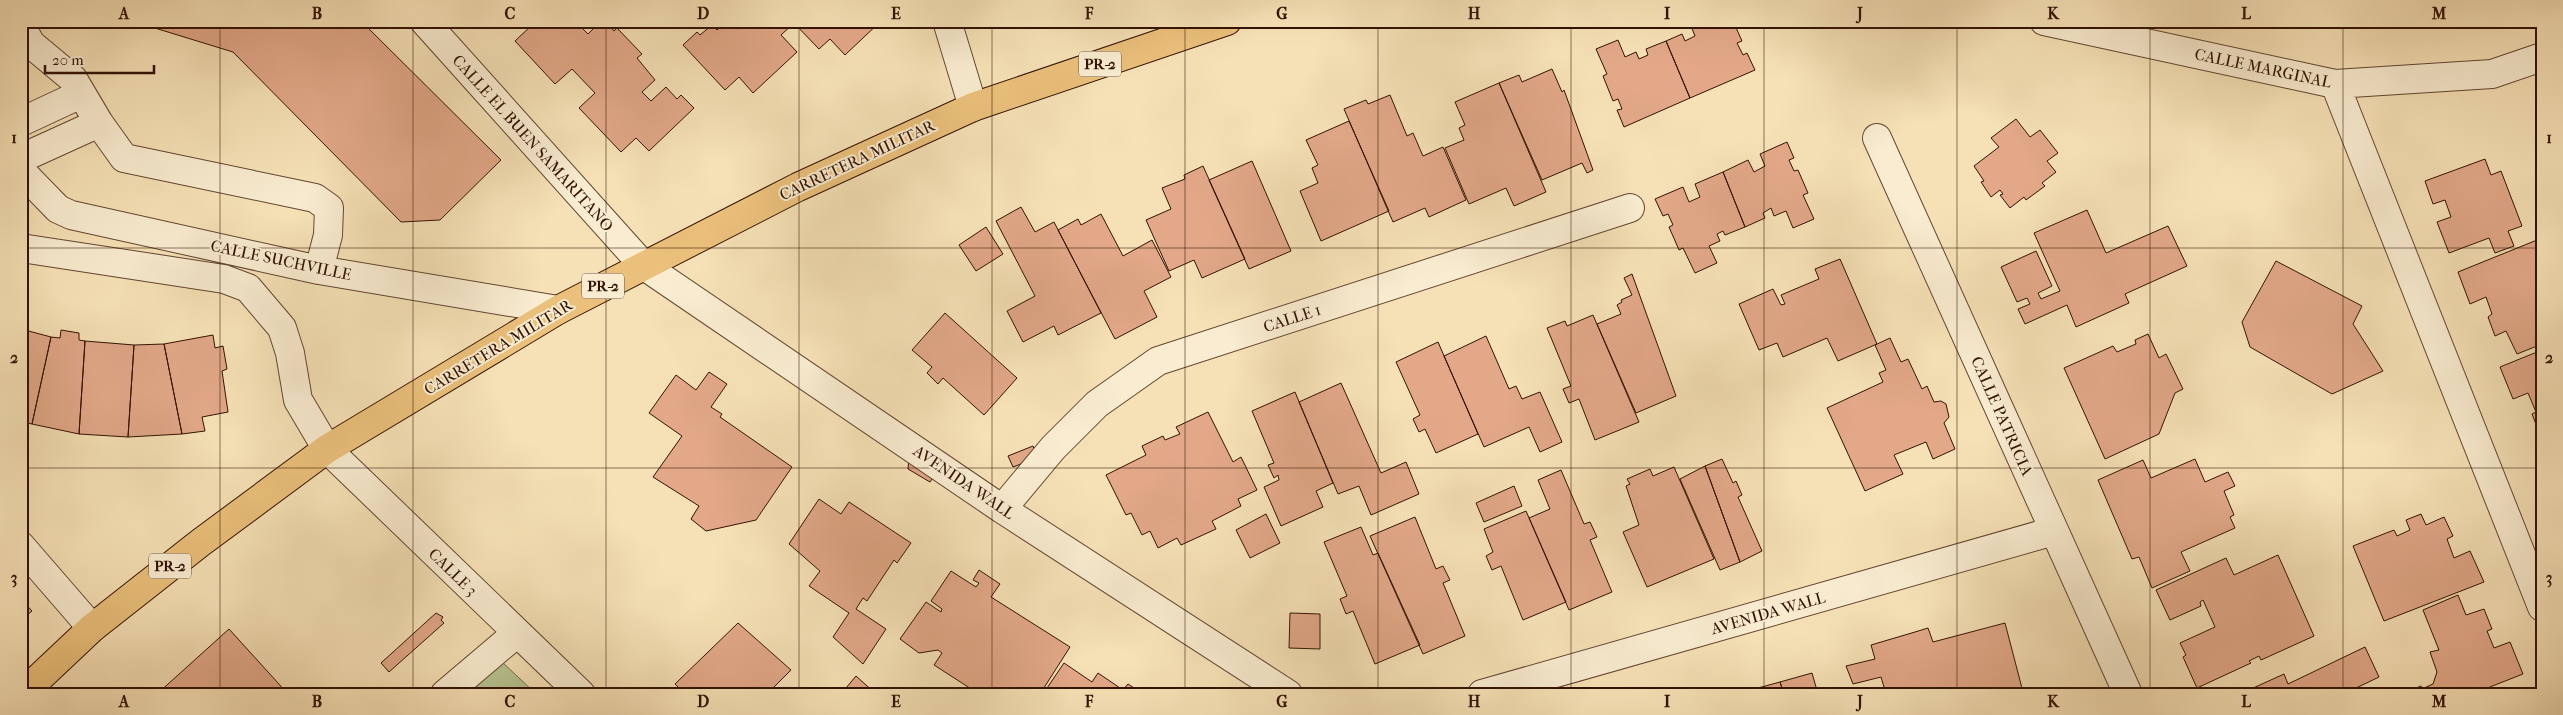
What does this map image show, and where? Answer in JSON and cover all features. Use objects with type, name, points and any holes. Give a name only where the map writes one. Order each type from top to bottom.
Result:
[{"type":"main road","name":"CARRETERA MILITAR","points":[[22,694],[92,628],[200,543],[327,449],[558,310],[798,187],[973,107],[1227,21]]},
{"type":"street","name":"CALLE EL BUEN SAMARITANO","points":[[424,21],[643,265]]},
{"type":"street","points":[[947,21],[973,107]]},
{"type":"street","name":"CALLE MARGINAL","points":[[2044,21],[2335,84],[2492,74],[2542,57]]},
{"type":"street","points":[[21,26],[31,44],[73,79],[99,123],[124,158],[315,198],[322,203],[328,208],[328,235],[319,270]]},
{"type":"street","points":[[2335,84],[2542,607]]},
{"type":"street","points":[[21,122],[82,94]]},
{"type":"street","points":[[21,158],[99,123]]},
{"type":"street","name":"CALLE PATRICIA","points":[[1877,138],[2128,694]]},
{"type":"street","name":"CALLE SUCHVILLE","points":[[21,171],[58,209],[70,215],[319,270],[558,310]]},
{"type":"street","name":"CALLE 1","points":[[1002,509],[1054,448],[1097,404],[1158,361],[1630,208]]},
{"type":"street","name":"CALLE 3","points":[[21,248],[224,279],[248,288],[282,328],[290,353],[298,400],[327,449],[581,694]]},
{"type":"street","name":"AVENIDA WALL","points":[[643,265],[1002,509],[1288,694]]},
{"type":"street","name":"AVENIDA WALL","points":[[1482,694],[1524,689],[2054,531]]},
{"type":"street","points":[[21,546],[92,628]]},
{"type":"street","points":[[445,694],[517,633]]},
{"type":"green space","points":[[500,660],[536,694],[475,694],[474,684]]},
{"type":"building","points":[[132,21],[361,21],[501,160],[440,220],[401,222],[233,52]]},
{"type":"building","points":[[528,21],[581,21],[578,24],[588,34],[601,21],[605,21],[614,31],[617,28],[642,54],[637,58],[655,80],[642,92],[651,101],[666,87],[677,99],[681,95],[694,108],[649,151],[636,138],[621,152],[579,108],[595,93],[572,69],[555,84],[515,41],[532,25]]},
{"type":"building","points":[[727,21],[736,29],[745,21],[792,21],[794,23],[781,35],[797,52],[753,93],[739,77],[725,90],[683,45],[697,32],[700,35],[712,25],[717,30]]},
{"type":"building","points":[[792,21],[881,21],[845,55],[830,39],[819,49]]},
{"type":"building","points":[[1701,21],[1733,21],[1742,41],[1737,43],[1743,55],[1747,53],[1755,70],[1690,98],[1666,41],[1682,34],[1685,41],[1695,36],[1691,26]]},
{"type":"building","points":[[1618,40],[1625,57],[1636,52],[1639,59],[1648,55],[1646,49],[1666,41],[1690,98],[1624,127],[1617,110],[1622,109],[1618,99],[1613,101],[1603,76],[1607,74],[1596,49]]},
{"type":"building","points":[[1552,69],[1562,92],[1564,90],[1593,170],[1587,173],[1582,163],[1542,180],[1499,83],[1519,75],[1522,82]]},
{"type":"building","points":[[1499,83],[1546,192],[1514,206],[1506,188],[1469,204],[1445,148],[1464,140],[1459,128],[1465,125],[1455,102]]},
{"type":"building","points":[[1390,95],[1407,136],[1413,133],[1423,156],[1443,147],[1466,200],[1429,217],[1425,208],[1393,222],[1344,109],[1366,100],[1368,104]]},
{"type":"building","points":[[2016,119],[2030,137],[2040,130],[2058,153],[2047,161],[2056,172],[2042,183],[2045,186],[2026,200],[2024,197],[2010,208],[2000,195],[2003,194],[2000,190],[1991,197],[1981,182],[1984,181],[1974,166],[1999,147],[1991,138]]},
{"type":"building","points":[[1349,121],[1389,211],[1321,241],[1300,191],[1318,183],[1312,168],[1318,165],[1306,140]]},
{"type":"building","points":[[1787,142],[1794,158],[1789,160],[1794,171],[1798,170],[1808,193],[1803,195],[1814,219],[1793,228],[1786,211],[1774,216],[1771,208],[1763,213],[1765,218],[1745,227],[1723,172],[1748,160],[1754,172],[1765,166],[1760,154]]},
{"type":"building","points":[[2485,159],[2491,175],[2501,171],[2522,226],[2508,231],[2514,246],[2495,253],[2489,238],[2449,253],[2437,222],[2451,217],[2445,200],[2433,204],[2425,181]]},
{"type":"building","points":[[1252,161],[1291,251],[1249,269],[1209,180]]},
{"type":"building","points":[[1203,166],[1245,259],[1202,278],[1194,260],[1169,271],[1146,220],[1171,209],[1162,188],[1185,179],[1184,175]]},
{"type":"building","points":[[1723,172],[1745,227],[1725,235],[1723,231],[1717,234],[1720,241],[1709,246],[1717,263],[1695,273],[1683,248],[1679,250],[1669,227],[1673,225],[1668,214],[1663,216],[1655,199],[1683,187],[1689,202],[1700,197],[1695,184]]},
{"type":"building","points":[[1021,207],[1035,232],[1054,222],[1101,313],[1058,335],[1054,326],[1023,342],[1007,311],[1035,296],[996,221]]},
{"type":"building","points":[[2087,210],[2106,253],[2168,226],[2187,266],[2125,294],[2129,303],[2076,327],[2067,305],[2025,324],[2018,309],[2030,304],[2027,298],[2017,302],[2001,267],[2036,251],[2052,286],[2038,293],[2041,299],[2060,291],[2034,233]]},
{"type":"building","points":[[1101,214],[1123,256],[1152,240],[1171,277],[1144,291],[1157,317],[1115,339],[1058,230],[1078,219],[1081,225]]},
{"type":"building","points":[[986,227],[1003,254],[976,271],[959,245]]},
{"type":"building","points":[[2542,238],[2542,344],[2517,354],[2506,331],[2495,336],[2488,317],[2492,314],[2486,297],[2470,304],[2458,272]]},
{"type":"building","points":[[1840,259],[1877,344],[1838,361],[1827,338],[1783,357],[1777,343],[1759,350],[1739,304],[1773,289],[1781,305],[1785,304],[1781,295],[1819,279],[1815,269]]},
{"type":"building","points":[[2276,261],[2362,306],[2353,324],[2383,371],[2332,394],[2250,347],[2242,322]]},
{"type":"building","points":[[1632,274],[1676,396],[1636,413],[1597,324],[1621,314],[1617,305],[1622,302],[1621,300],[1632,295],[1624,278]]},
{"type":"building","points":[[945,313],[1017,378],[984,415],[943,378],[938,384],[927,373],[932,367],[912,350]]},
{"type":"building","points":[[1593,315],[1639,422],[1595,440],[1579,399],[1569,403],[1563,389],[1571,386],[1547,328],[1565,321],[1567,326]]},
{"type":"building","points":[[21,329],[51,337],[32,424],[21,422]]},
{"type":"building","points":[[61,330],[79,333],[79,340],[85,341],[79,434],[32,424],[51,337],[60,338]]},
{"type":"building","points":[[2148,334],[2159,358],[2166,354],[2183,389],[2175,393],[2159,434],[2105,459],[2064,368],[2113,346],[2117,352],[2136,344],[2135,340]]},
{"type":"building","points":[[213,335],[215,348],[223,346],[227,369],[222,371],[228,412],[202,417],[205,431],[182,434],[164,344]]},
{"type":"building","points":[[1486,336],[1509,389],[1516,386],[1522,399],[1540,392],[1562,442],[1540,452],[1529,427],[1484,447],[1444,356]]},
{"type":"building","points":[[1890,338],[1901,362],[1908,359],[1922,389],[1927,386],[1934,402],[1941,401],[1946,404],[1949,417],[1944,423],[1955,449],[1933,459],[1926,442],[1894,455],[1903,474],[1865,491],[1827,408],[1883,382],[1879,373],[1886,370],[1875,345]]},
{"type":"building","points":[[85,341],[134,345],[128,437],[79,434]]},
{"type":"building","points":[[1438,342],[1478,434],[1436,453],[1425,429],[1419,432],[1413,419],[1420,415],[1396,362]]},
{"type":"building","points":[[164,344],[182,434],[128,437],[134,345]]},
{"type":"building","points":[[2542,350],[2542,431],[2539,432],[2532,414],[2536,412],[2528,393],[2513,399],[2500,367]]},
{"type":"building","points":[[709,372],[727,384],[711,407],[722,414],[720,417],[792,467],[756,520],[706,531],[691,519],[699,506],[653,477],[682,436],[649,413],[676,375],[696,390]]},
{"type":"building","points":[[1341,383],[1381,473],[1406,462],[1419,494],[1371,515],[1359,486],[1338,494],[1299,402]]},
{"type":"building","points":[[1295,392],[1333,483],[1316,491],[1323,507],[1281,526],[1264,487],[1279,480],[1278,475],[1274,478],[1268,465],[1274,463],[1252,411]]},
{"type":"building","points":[[1208,412],[1233,462],[1241,457],[1257,490],[1238,499],[1241,506],[1212,521],[1216,529],[1181,545],[1177,538],[1158,548],[1150,531],[1142,535],[1131,513],[1126,515],[1106,475],[1146,455],[1142,446],[1163,436],[1165,440],[1180,434],[1176,427]]},
{"type":"building","points":[[1033,446],[1037,458],[1013,467],[1008,456]]},
{"type":"building","points":[[909,459],[937,472],[930,482],[908,469]]},
{"type":"building","points":[[1722,459],[1733,483],[1736,481],[1742,495],[1738,497],[1762,551],[1740,562],[1705,466]]},
{"type":"building","points":[[2195,459],[2205,482],[2228,472],[2235,486],[2224,491],[2234,515],[2230,517],[2235,528],[2181,552],[2190,571],[2152,588],[2139,557],[2132,559],[2098,480],[2143,460],[2151,478]]},
{"type":"building","points":[[1705,466],[1740,562],[1720,570],[1680,479]]},
{"type":"building","points":[[1674,467],[1714,559],[1647,587],[1623,532],[1639,525],[1626,486],[1630,484],[1627,479],[1650,469],[1653,476]]},
{"type":"building","points":[[1561,470],[1584,524],[1590,522],[1597,537],[1590,540],[1612,592],[1569,610],[1529,518],[1550,509],[1538,480]]},
{"type":"building","points":[[1514,486],[1522,506],[1484,522],[1476,503]]},
{"type":"building","points":[[819,499],[841,514],[849,502],[911,543],[897,563],[894,560],[867,601],[863,598],[856,609],[886,629],[863,664],[833,637],[849,613],[809,586],[820,571],[789,544]]},
{"type":"building","points":[[1526,511],[1566,602],[1523,620],[1501,566],[1492,570],[1486,556],[1493,552],[1484,529]]},
{"type":"building","points":[[1266,514],[1280,543],[1250,558],[1236,530]]},
{"type":"building","points":[[2421,514],[2426,525],[2444,517],[2453,536],[2447,539],[2454,558],[2470,551],[2484,582],[2384,621],[2353,546],[2394,530],[2397,536],[2410,530],[2406,520]]},
{"type":"building","points":[[1415,517],[1436,569],[1443,566],[1450,580],[1443,583],[1465,636],[1423,654],[1370,536]]},
{"type":"building","points":[[1361,527],[1373,555],[1378,553],[1420,645],[1375,664],[1353,611],[1346,614],[1340,599],[1347,596],[1324,542]]},
{"type":"building","points":[[2278,555],[2314,636],[2261,660],[2259,656],[2249,661],[2251,663],[2197,688],[2183,657],[2186,655],[2180,643],[2215,627],[2203,600],[2200,602],[2201,606],[2170,620],[2156,590],[2226,558],[2234,575]]},
{"type":"building","points":[[979,570],[1000,584],[991,597],[1070,647],[1040,694],[979,694],[934,665],[942,653],[938,650],[919,653],[900,639],[926,602],[941,612],[942,609],[931,601],[951,571],[976,587],[979,583],[973,580]]},
{"type":"building","points":[[2458,595],[2466,615],[2484,609],[2492,629],[2487,631],[2494,648],[2510,642],[2523,674],[2472,694],[2410,694],[2409,691],[2421,686],[2422,689],[2433,684],[2437,672],[2430,652],[2439,650],[2423,610]]},
{"type":"building","points":[[21,599],[32,611],[21,620]]},
{"type":"building","points":[[436,613],[443,617],[441,620],[444,623],[389,672],[381,663]]},
{"type":"building","points":[[1290,613],[1320,614],[1320,649],[1289,648]]},
{"type":"building","points":[[738,623],[791,670],[767,694],[685,694],[675,684]]},
{"type":"building","points":[[2005,623],[2023,692],[1886,694],[1881,677],[1853,684],[1846,666],[1875,659],[1871,645],[1928,628],[1933,642]]},
{"type":"building","points":[[229,629],[288,694],[157,694]]},
{"type":"building","points":[[2365,647],[2379,677],[2352,690],[2354,694],[2240,694],[2284,674],[2288,684]]},
{"type":"building","points":[[1064,663],[1092,682],[1098,673],[1123,690],[1128,684],[1143,694],[1043,694]]},
{"type":"building","points":[[1812,673],[1818,694],[1784,694],[1780,682]]},
{"type":"building","points":[[856,676],[876,694],[841,694]]},
{"type":"building","points":[[1780,682],[1784,694],[1736,694]]}]
